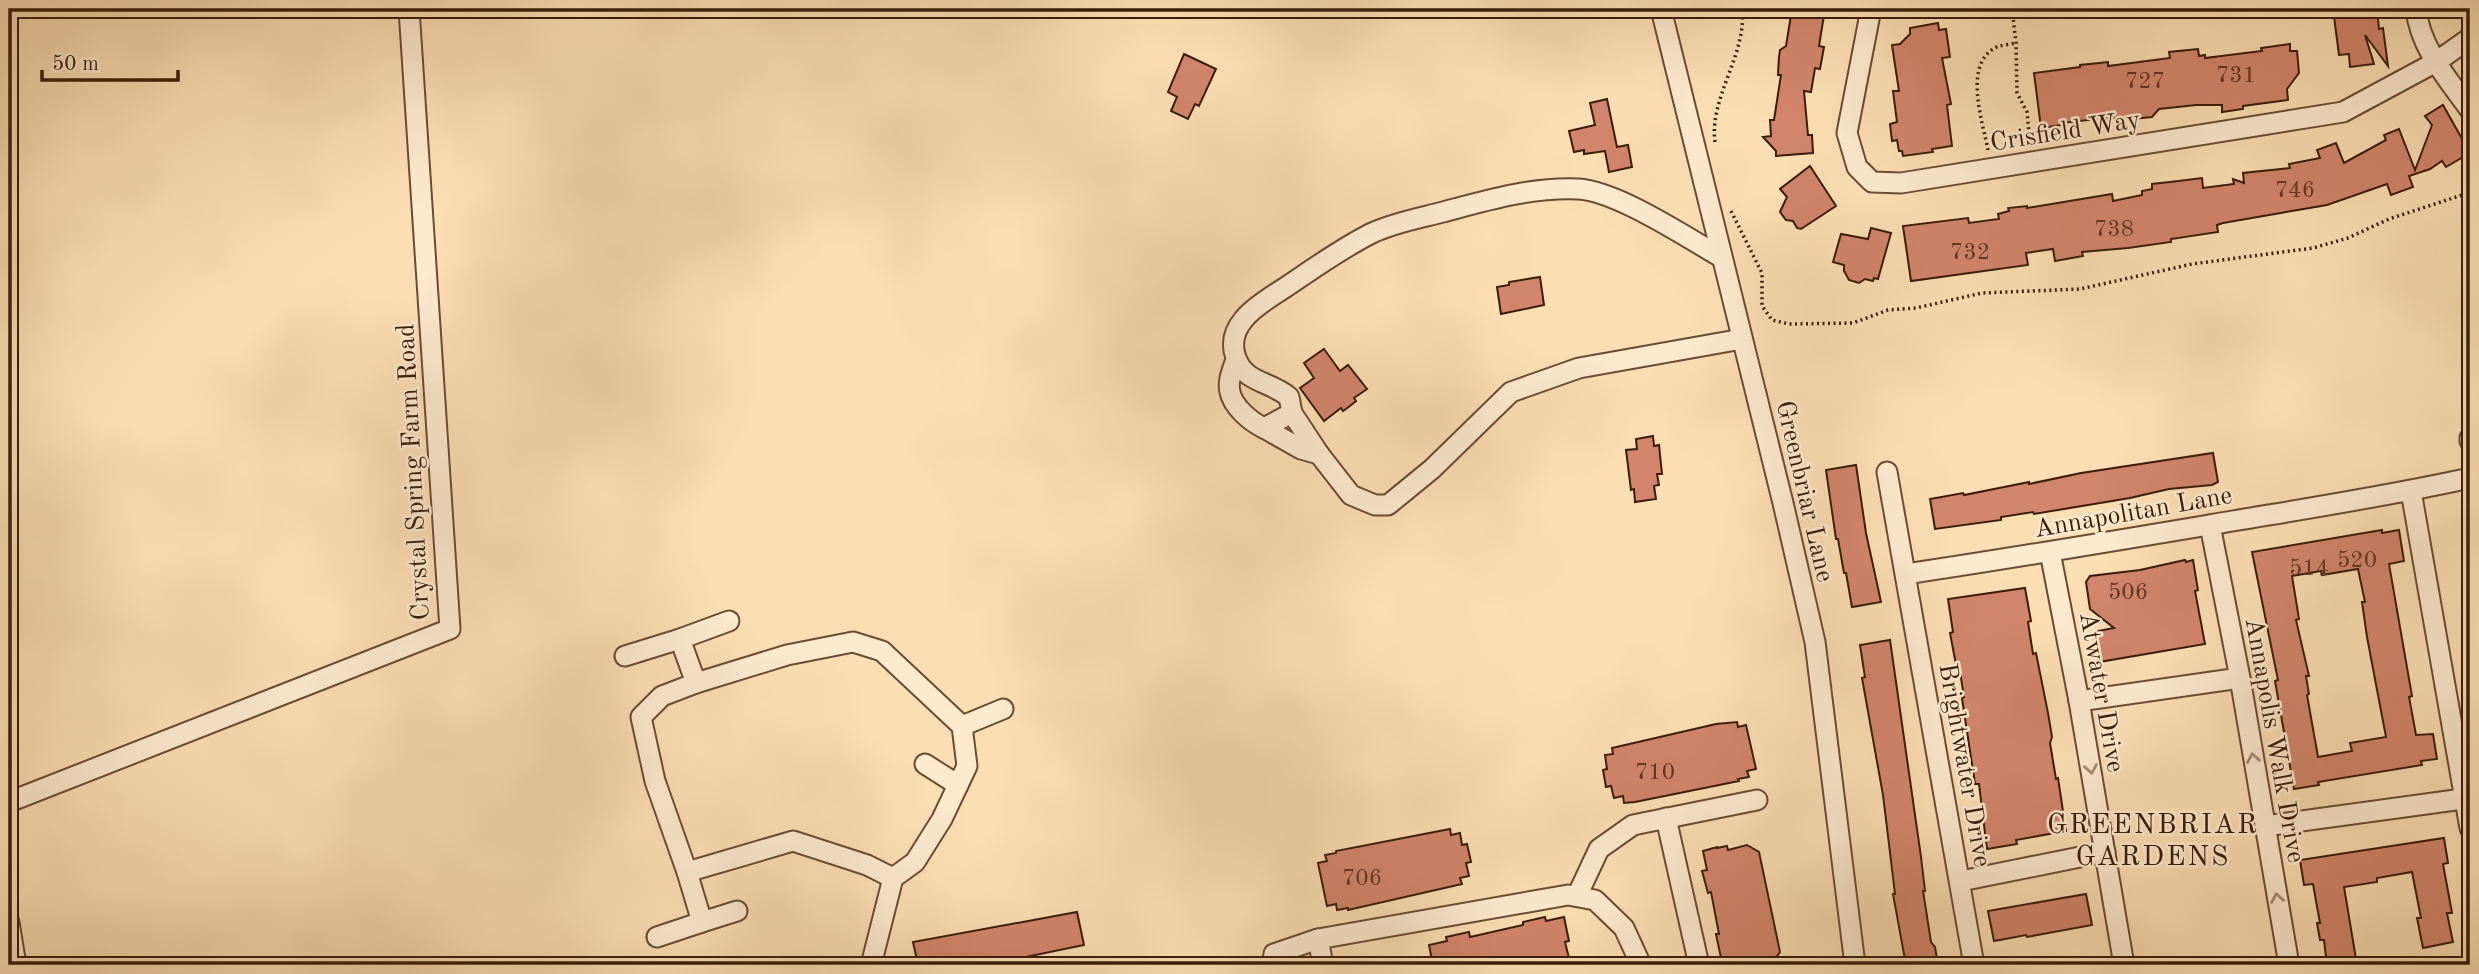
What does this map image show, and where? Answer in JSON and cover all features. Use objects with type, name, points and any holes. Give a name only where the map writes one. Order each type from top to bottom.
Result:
[{"type":"street","name":"Crystal Spring Farm Road","points":[[9,802],[450,629],[409,9]]},
{"type":"street","points":[[1661,9],[1668,36]]},
{"type":"street","points":[[1667,9],[1668,36]]},
{"type":"street","name":"Crisfield Way","points":[[1871,9],[1847,133],[1857,167],[1872,182],[1892,183],[2343,112],[2436,62],[2470,38]]},
{"type":"street","points":[[2416,9],[2418,27],[2436,62],[2470,110]]},
{"type":"street","name":"Greenbriar Lane","points":[[1668,36],[1815,642],[1855,965]]},
{"type":"street","points":[[1721,257],[1638,209],[1615,199],[1582,189],[1535,190],[1374,232],[1334,255],[1246,316],[1236,331],[1233,345],[1236,359],[1248,377],[1278,387],[1289,397],[1292,413],[1351,495],[1375,505],[1388,505],[1432,469],[1511,392],[1579,369],[1742,339]]},
{"type":"street","points":[[1236,359],[1230,379],[1230,394],[1248,418],[1301,449],[1319,454]]},
{"type":"street","points":[[1264,428],[1292,413]]},
{"type":"street","points":[[1888,472],[1906,574]]},
{"type":"street","name":"Annapolitan Lane","points":[[1906,574],[2411,491],[2470,478]]},
{"type":"street","points":[[2411,491],[2468,799],[2470,828]]},
{"type":"street","name":"Annapolis Walk Drive","points":[[2210,525],[2240,678],[2289,965]]},
{"type":"street","name":"Atwater Drive","points":[[2050,552],[2080,701],[2124,965]]},
{"type":"street","name":"Brightwater Drive","points":[[1906,574],[1974,965]]},
{"type":"street","points":[[625,656],[729,621]]},
{"type":"street","points":[[680,639],[696,683]]},
{"type":"street","points":[[702,922],[655,781],[641,717],[662,696],[696,683],[787,655],[853,642],[882,651],[962,726],[967,766],[942,819],[915,862],[893,878],[871,965]]},
{"type":"street","points":[[2080,701],[2240,678]]},
{"type":"street","points":[[962,726],[1003,709]]},
{"type":"street","points":[[925,764],[958,785]]},
{"type":"street","points":[[2265,826],[2468,799]]},
{"type":"street","points":[[1577,896],[1599,849],[1633,825],[1757,800]]},
{"type":"street","points":[[1666,818],[1699,965]]},
{"type":"street","points":[[687,872],[793,841],[867,865],[893,878]]},
{"type":"street","points":[[1961,881],[2105,852]]},
{"type":"street","points":[[1272,965],[1274,954],[1318,939],[1568,895],[1595,900],[1624,928],[1641,965]]},
{"type":"street","points":[[657,937],[737,911]]},
{"type":"street","points":[[9,922],[16,965]]},
{"type":"street","points":[[1318,939],[1324,965]]},
{"type":"path","points":[[1716,154],[1713,128],[1738,44],[1742,9]]},
{"type":"path","points":[[2012,9],[2017,93],[2027,112],[2032,162]]},
{"type":"path","points":[[1992,168],[1975,85],[1984,60],[1997,47],[2016,44]]},
{"type":"path","points":[[1728,205],[1762,273],[1762,306],[1772,320],[1802,324],[1853,323],[1888,310],[1916,308],[1982,293],[2080,289],[2192,264],[2313,248],[2348,238],[2389,219],[2470,190]]},
{"type":"building","points":[[1792,9],[1825,9],[1819,46],[1824,47],[1820,69],[1815,68],[1811,92],[1804,91],[1808,135],[1812,135],[1813,153],[1776,156],[1776,151],[1763,137],[1771,136],[1770,120],[1774,120],[1781,75],[1778,75],[1780,50],[1786,46]]},
{"type":"building","points":[[2333,9],[2377,9],[2379,29],[2383,28],[2388,66],[2365,35],[2374,64],[2350,67],[2349,54],[2339,55]]},
{"type":"building","points":[[1938,23],[1939,30],[1946,29],[1950,57],[1942,58],[1951,104],[1947,105],[1952,146],[1903,156],[1897,140],[1892,141],[1890,124],[1897,122],[1893,91],[1899,91],[1892,45],[1900,44],[1910,34],[1910,28]]},
{"type":"building","points":[[2290,44],[2290,51],[2297,51],[2299,73],[2287,89],[2288,100],[2243,106],[2243,109],[2222,112],[2222,105],[2159,109],[2152,117],[2106,118],[2041,128],[2034,73],[2080,65],[2108,62],[2108,66],[2170,58],[2169,52],[2198,49],[2199,56],[2205,55],[2205,58],[2262,51],[2261,48]]},
{"type":"building","points":[[1184,54],[1216,69],[1199,106],[1195,104],[1188,119],[1171,111],[1177,97],[1168,92]]},
{"type":"building","points":[[1607,99],[1617,147],[1628,145],[1632,167],[1609,172],[1605,151],[1584,154],[1584,150],[1574,152],[1569,131],[1595,125],[1590,103]]},
{"type":"building","points":[[2443,105],[2470,153],[2446,167],[2442,161],[2430,169],[2409,176],[2413,187],[2391,195],[2387,184],[2327,205],[2223,223],[2217,225],[2218,232],[2171,239],[2171,242],[2082,252],[2083,256],[2055,261],[2053,249],[2026,253],[2028,265],[1911,281],[1903,226],[1968,218],[1969,223],[1999,219],[1998,214],[2009,211],[2008,208],[2027,208],[2112,194],[2113,201],[2142,195],[2142,191],[2152,189],[2152,184],[2202,178],[2203,188],[2234,184],[2233,179],[2244,183],[2243,173],[2290,168],[2289,164],[2320,158],[2317,150],[2336,143],[2344,163],[2386,140],[2384,135],[2399,129],[2415,170],[2432,125],[2425,116]]},
{"type":"building","points":[[1810,166],[1836,206],[1801,229],[1797,228],[1793,221],[1786,220],[1780,212],[1787,197],[1780,189]]},
{"type":"building","points":[[1871,228],[1891,233],[1878,279],[1865,279],[1859,283],[1849,280],[1844,265],[1833,262],[1841,234],[1868,239]]},
{"type":"building","points":[[1540,277],[1544,305],[1501,314],[1497,287],[1509,285],[1509,282]]},
{"type":"building","points":[[1324,349],[1340,371],[1348,365],[1367,389],[1354,398],[1356,401],[1350,406],[1343,411],[1341,408],[1324,421],[1300,388],[1314,378],[1304,363]]},
{"type":"building","points":[[1653,436],[1654,446],[1659,445],[1662,474],[1657,474],[1659,485],[1654,486],[1656,499],[1635,502],[1626,450],[1637,449],[1636,439]]},
{"type":"building","points":[[2213,453],[2218,482],[2212,485],[2169,489],[2130,498],[1935,529],[1930,499]]},
{"type":"building","points":[[1856,465],[1866,533],[1881,602],[1852,607],[1836,539],[1826,470]]},
{"type":"building","points":[[2382,530],[2382,533],[2399,530],[2404,561],[2389,564],[2412,696],[2409,697],[2416,735],[2433,734],[2437,759],[2421,761],[2422,765],[2318,782],[2319,785],[2294,789],[2275,681],[2278,680],[2252,552]],"holes":[[[2358,569],[2365,602],[2362,602],[2367,637],[2386,737],[2350,743],[2352,751],[2318,757],[2307,695],[2306,676],[2309,676],[2296,620],[2299,619],[2292,576],[2321,571],[2322,575]]]},
{"type":"building","points":[[2193,560],[2198,590],[2195,591],[2205,644],[2099,662],[2093,632],[2114,628],[2090,609],[2086,582],[2090,576],[2140,570]]},
{"type":"building","points":[[2025,588],[2033,654],[2036,653],[2048,713],[2052,737],[2050,743],[2066,831],[2016,840],[2017,844],[1987,849],[1959,665],[1956,665],[1950,633],[1953,632],[1948,599]]},
{"type":"building","points":[[1890,640],[1921,857],[1923,891],[1931,942],[1935,947],[1938,965],[1906,965],[1893,894],[1883,795],[1862,678],[1865,677],[1860,645]]},
{"type":"building","points":[[1737,722],[1738,727],[1746,725],[1756,769],[1747,771],[1749,777],[1624,803],[1623,796],[1614,798],[1611,786],[1606,787],[1603,770],[1607,769],[1605,755],[1613,754],[1612,748],[1716,724]]},
{"type":"building","points":[[1450,829],[1451,835],[1460,833],[1462,845],[1467,844],[1471,862],[1466,863],[1469,876],[1460,878],[1462,884],[1348,910],[1337,910],[1336,904],[1327,906],[1318,863],[1327,861],[1325,855]]},
{"type":"building","points":[[2444,838],[2448,863],[2443,864],[2452,913],[2447,913],[2453,942],[2423,948],[2417,918],[2421,918],[2412,872],[2377,878],[2377,882],[2344,887],[2357,965],[2327,965],[2324,940],[2320,940],[2317,923],[2320,923],[2313,884],[2304,885],[2300,860]]},
{"type":"building","points":[[1747,845],[1759,852],[1780,952],[1772,963],[1726,965],[1724,957],[1721,958],[1716,934],[1719,934],[1711,892],[1708,893],[1702,871],[1707,870],[1703,851],[1727,846],[1728,850]]},
{"type":"building","points":[[2086,894],[2092,925],[1994,941],[1988,911]]},
{"type":"building","points":[[1077,912],[1084,945],[1001,962],[1001,958],[966,965],[918,965],[913,942]]},
{"type":"building","points":[[1545,917],[1546,921],[1564,917],[1569,941],[1565,942],[1569,958],[1566,959],[1567,965],[1433,965],[1429,945],[1447,941],[1446,937],[1469,932],[1470,937]]},
{"type":"district","name":"GREENBRIAR GARDENS","points":[[2153,839]]}]
